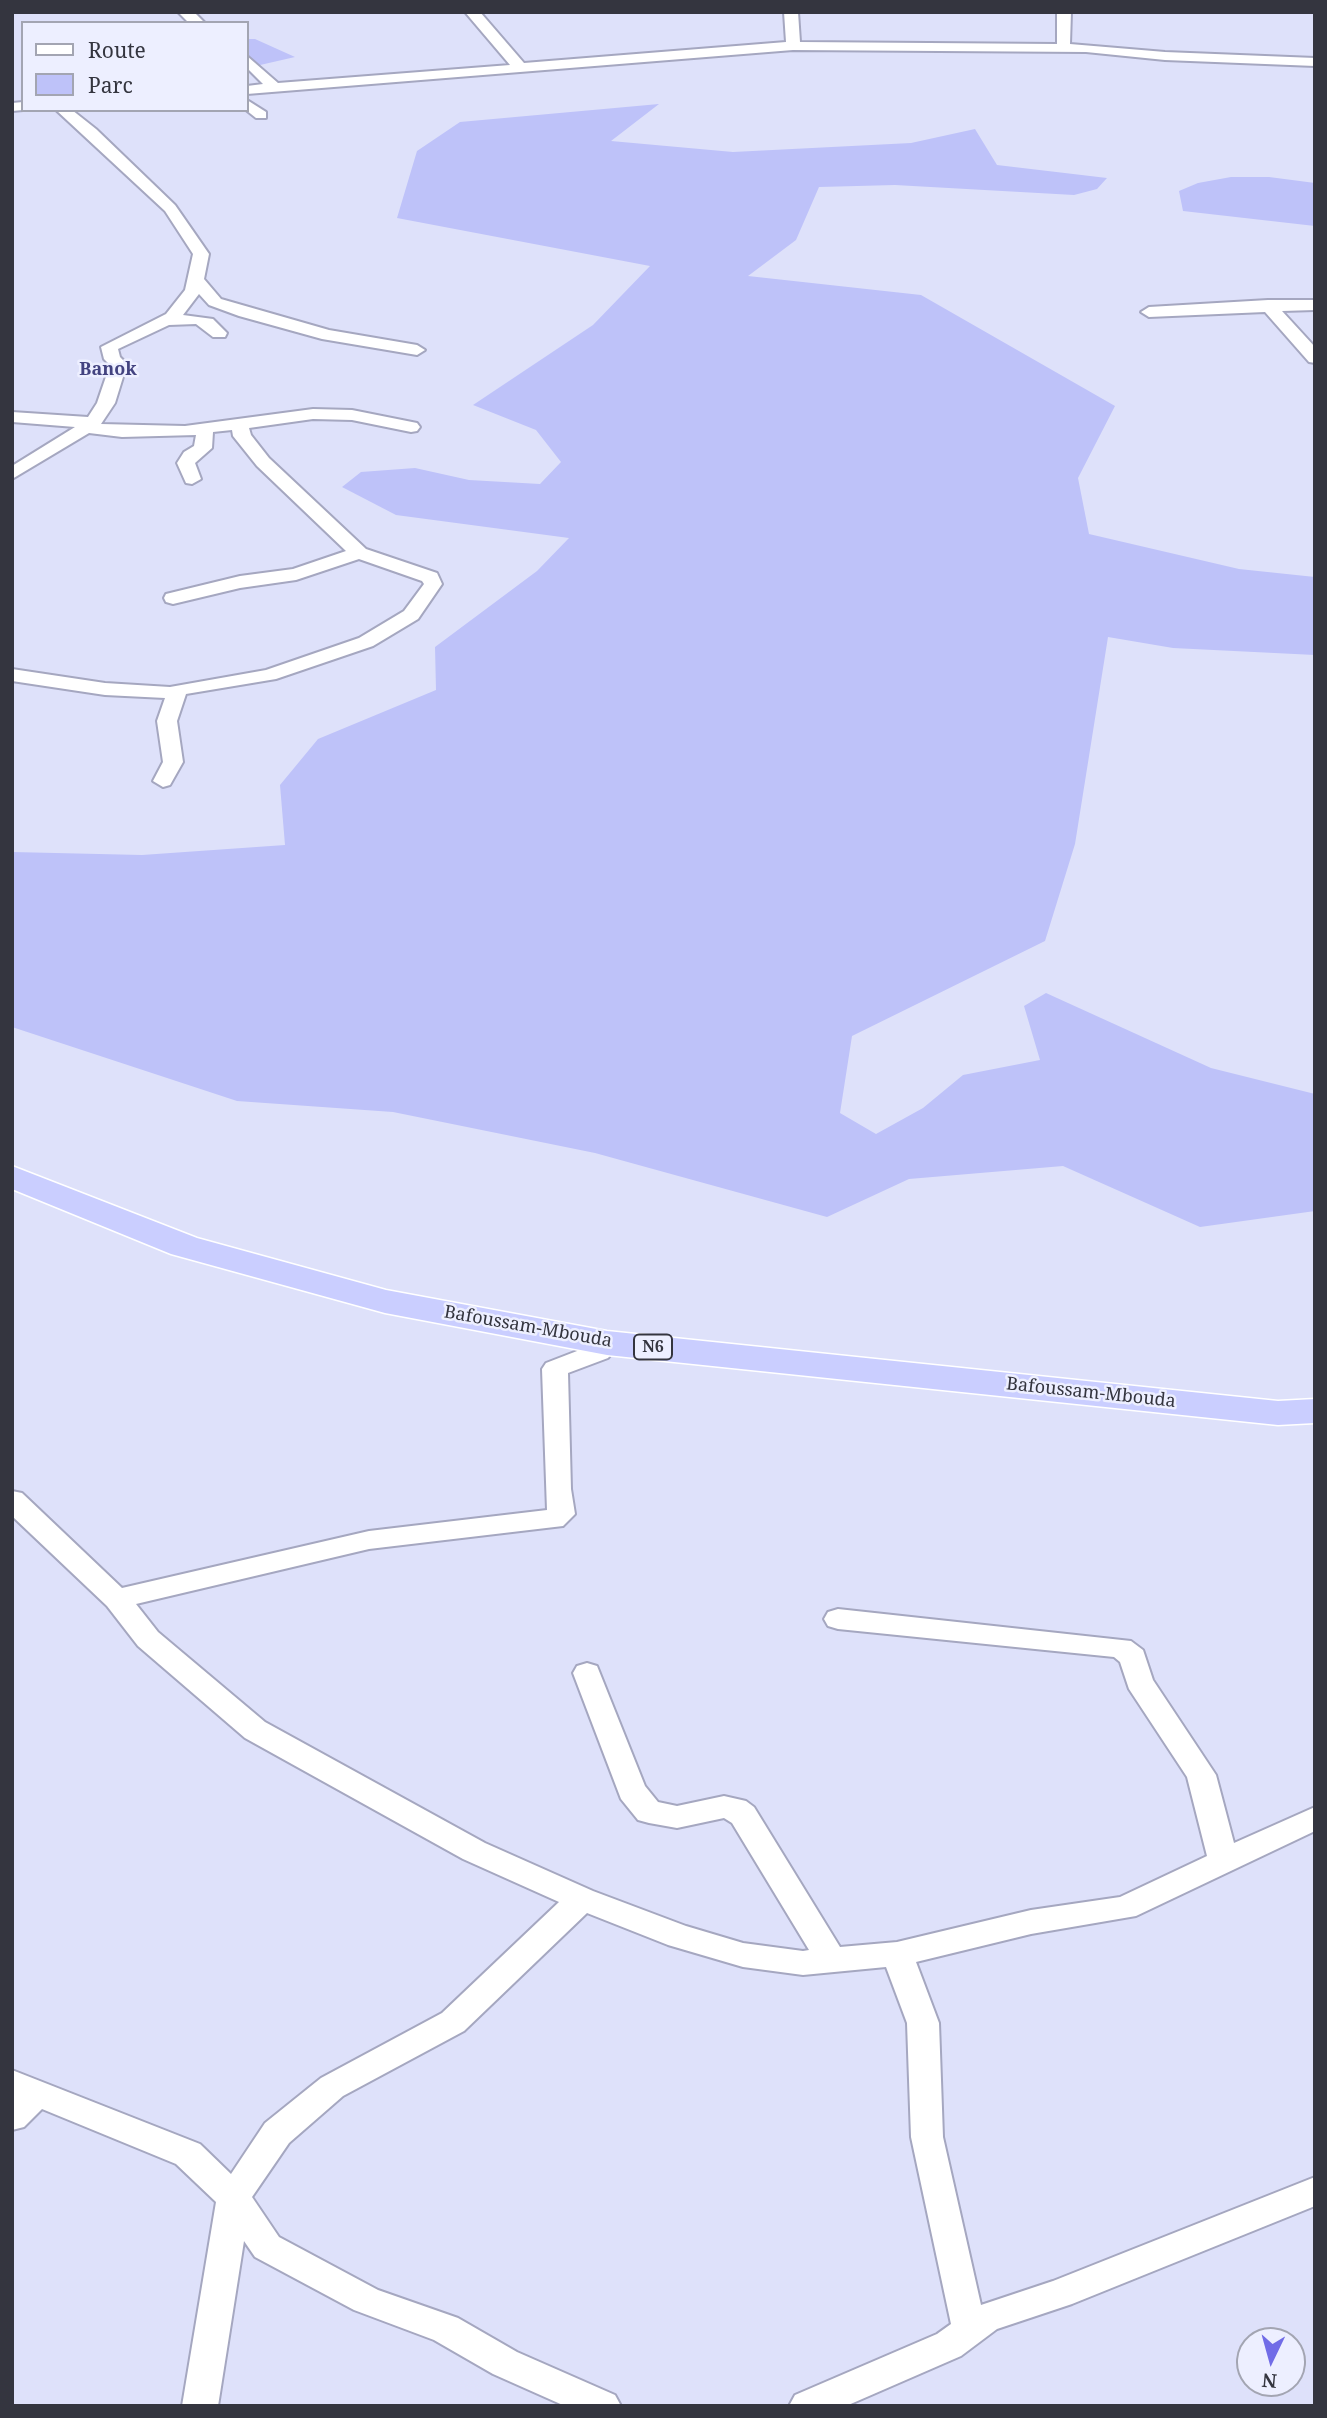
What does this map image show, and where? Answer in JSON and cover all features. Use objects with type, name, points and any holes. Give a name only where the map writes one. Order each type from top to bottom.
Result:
[{"type":"highway","name":"Bafoussam-Mbouda","points":[[12,1176],[184,1246],[385,1301],[607,1343],[1278,1413],[1315,1411]]},
{"type":"street","points":[[472,12],[520,68]]},
{"type":"street","points":[[791,12],[793,47]]},
{"type":"street","points":[[1061,48],[1065,41],[1064,12]]},
{"type":"street","points":[[248,90],[793,47],[1061,48],[1315,62]]},
{"type":"street","points":[[248,61],[275,88]]},
{"type":"street","points":[[248,105],[261,115]]},
{"type":"street","points":[[66,112],[142,180],[181,221],[201,254],[197,281],[187,300],[169,320]]},
{"type":"street","points":[[197,281],[215,302],[245,313],[328,335],[417,350]]},
{"type":"street","points":[[1149,312],[1268,305],[1315,306]]},
{"type":"street","points":[[1268,305],[1315,358]]},
{"type":"street","points":[[12,474],[90,425],[106,403],[119,364],[112,359],[109,347],[169,320],[196,319],[207,322],[219,333]]},
{"type":"street","points":[[12,417],[131,432],[205,429],[313,414],[352,415],[411,427]]},
{"type":"street","points":[[12,675],[105,689],[175,693],[189,685],[268,675],[366,642],[400,624],[424,599],[433,580],[359,553],[263,462],[242,436],[240,424]]},
{"type":"street","points":[[192,479],[186,463],[190,456],[203,447],[205,429]]},
{"type":"street","points":[[173,598],[240,582],[296,574],[359,553]]},
{"type":"street","points":[[163,781],[173,762],[167,721],[175,693]]},
{"type":"street","points":[[117,1600],[369,1540],[553,1519],[561,1514],[557,1489],[555,1369],[599,1352],[607,1343]]},
{"type":"street","points":[[17,1509],[117,1600],[158,1648],[256,1730],[310,1758],[401,1813],[474,1851],[582,1899],[679,1936],[743,1955],[803,1963],[897,1954],[1031,1922],[1125,1908],[1223,1859],[1315,1818]]},
{"type":"street","points":[[838,1619],[1121,1648],[1133,1657],[1139,1682],[1201,1775],[1223,1859]]},
{"type":"street","points":[[587,1673],[632,1791],[649,1812],[677,1817],[724,1807],[735,1809],[743,1815],[831,1960]]},
{"type":"street","points":[[200,2406],[214,2333],[233,2197],[277,2133],[332,2087],[453,2022],[582,1899]]},
{"type":"street","points":[[897,1954],[923,2023],[927,2137],[969,2329]]},
{"type":"street","points":[[20,2098],[188,2154],[233,2197],[267,2247],[366,2300],[446,2329],[505,2363],[603,2406]]},
{"type":"street","points":[[807,2406],[950,2345],[986,2318],[1060,2294],[1315,2191]]},
{"type":"green space","points":[[248,39],[255,39],[295,57],[248,68]]},
{"type":"green space","points":[[659,104],[611,141],[733,152],[911,143],[975,129],[997,165],[1107,178],[1097,189],[1074,195],[895,185],[819,187],[796,240],[748,276],[921,295],[1115,406],[1078,478],[1089,534],[1239,569],[1315,577],[1315,655],[1173,648],[1108,637],[1075,844],[1045,941],[852,1036],[840,1113],[876,1134],[923,1108],[963,1075],[1040,1060],[1024,1006],[1046,993],[1211,1068],[1315,1094],[1315,1211],[1200,1227],[1063,1166],[909,1179],[827,1217],[595,1153],[393,1112],[237,1101],[12,1027],[12,852],[142,855],[285,845],[280,785],[318,739],[436,690],[435,647],[537,571],[569,538],[396,515],[342,487],[361,472],[415,468],[469,480],[540,484],[561,462],[536,430],[473,405],[593,325],[650,266],[397,218],[417,151],[460,122]]},
{"type":"green space","points":[[1231,177],[1269,177],[1315,183],[1315,226],[1183,211],[1179,191],[1198,183]]},
{"type":"district","name":"Banok","points":[[108,370]]}]
